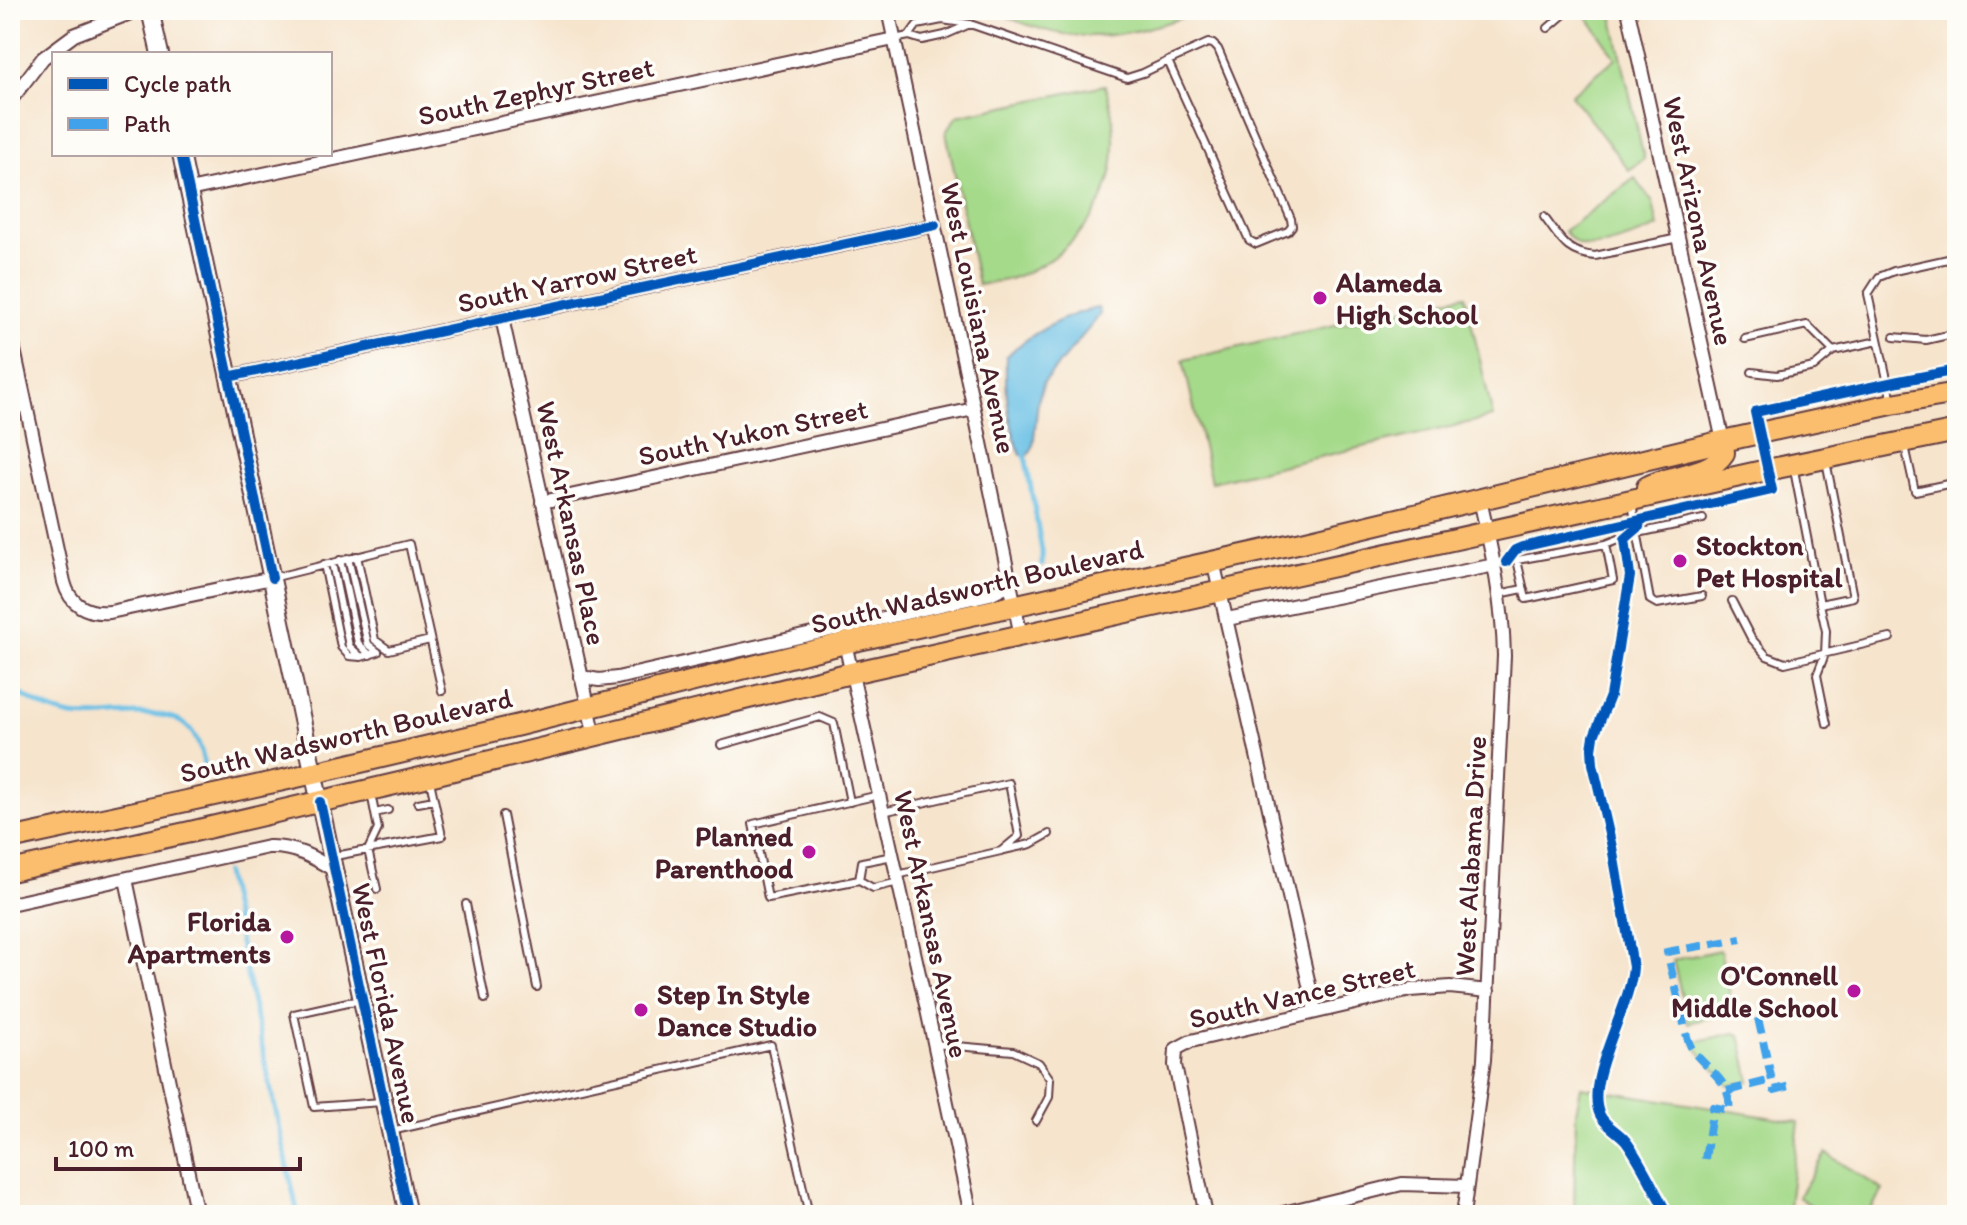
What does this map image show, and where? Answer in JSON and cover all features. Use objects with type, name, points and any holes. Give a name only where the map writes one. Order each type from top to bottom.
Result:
[{"type":"main road","name":"South Wadsworth Boulevard","points":[[10,839],[314,773],[845,643],[1480,500],[1723,441],[1957,393]]},
{"type":"main road","name":"South Wadsworth Boulevard","points":[[10,871],[371,790],[851,673],[1957,431]]},
{"type":"main road","points":[[1627,501],[1651,484],[1703,469],[1719,461],[1724,453],[1723,441]]},
{"type":"street","points":[[10,101],[43,58],[74,35],[138,10]]},
{"type":"street","points":[[150,10],[160,52]]},
{"type":"street","name":"West Louisiana Avenue","points":[[888,10],[1021,636]]},
{"type":"street","name":"West Arizona Avenue","points":[[1628,10],[1723,441]]},
{"type":"street","name":"South Zephyr Street","points":[[189,190],[894,39]]},
{"type":"street","name":"West Florida Avenue","points":[[181,156],[408,1215]]},
{"type":"street","name":"South Yarrow Street","points":[[228,377],[935,225]]},
{"type":"street","name":"West Arkansas Place","points":[[502,318],[595,737]]},
{"type":"street","points":[[10,331],[64,582],[71,600],[87,610],[110,612],[272,578]]},
{"type":"street","name":"South Yukon Street","points":[[542,502],[974,409]]},
{"type":"street","name":"West Alabama Drive","points":[[1463,1215],[1484,1060],[1504,656],[1495,565],[1480,500]]},
{"type":"street","points":[[1213,561],[1315,1011]]},
{"type":"street","points":[[1227,619],[1495,565]]},
{"type":"street","name":"South Wadsworth Boulevard","points":[[581,677],[599,680],[617,678],[990,594],[1010,584]]},
{"type":"street","name":"West Arkansas Avenue","points":[[845,643],[971,1215]]},
{"type":"street","points":[[10,904],[256,849],[289,848],[333,864]]},
{"type":"street","points":[[126,879],[197,1215]]},
{"type":"street","name":"South Vance Street","points":[[1206,1215],[1175,1065],[1176,1049],[1191,1041],[1411,990],[1450,987],[1488,991]]},
{"type":"street","points":[[1275,1215],[1402,1184],[1467,1186]]},
{"type":"lane","points":[[1548,28],[1569,10]]},
{"type":"lane","points":[[909,36],[917,25],[942,20],[970,24],[1127,78],[1208,43],[1218,49],[1291,219],[1292,226],[1288,231],[1256,244],[1249,240],[1168,61]]},
{"type":"lane","points":[[894,39],[909,36],[922,40],[945,35],[970,24]]},
{"type":"lane","points":[[1544,217],[1568,249],[1583,255],[1595,256],[1678,238]]},
{"type":"lane","points":[[1892,404],[1868,294],[1879,277],[1957,257]]},
{"type":"lane","points":[[1745,339],[1807,325],[1833,351]]},
{"type":"lane","points":[[1894,337],[1926,340],[1957,333]]},
{"type":"lane","points":[[1752,372],[1777,375],[1814,367],[1833,351],[1878,341]]},
{"type":"lane","points":[[1904,441],[1915,491],[1957,482]]},
{"type":"lane","points":[[1820,604],[1853,597],[1825,458]]},
{"type":"lane","points":[[1793,465],[1826,631],[1825,654],[1817,675],[1827,724]]},
{"type":"lane","points":[[1627,501],[1637,533],[1650,600],[1657,604],[1702,596]]},
{"type":"lane","points":[[1606,544],[1613,580],[1526,599],[1517,560],[1606,544],[1637,533],[1703,519]]},
{"type":"lane","points":[[272,578],[409,544],[442,691]]},
{"type":"lane","points":[[357,556],[375,640],[389,650]]},
{"type":"lane","points":[[348,558],[368,644],[378,652]]},
{"type":"lane","points":[[332,562],[358,643],[370,655]]},
{"type":"lane","points":[[332,562],[349,646],[361,657],[430,640]]},
{"type":"lane","points":[[1499,594],[1523,589]]},
{"type":"lane","points":[[1732,601],[1751,638],[1767,656],[1785,663],[1890,638]]},
{"type":"lane","points":[[721,745],[820,717],[834,723],[850,802]]},
{"type":"lane","points":[[333,864],[368,850],[442,836],[429,776]]},
{"type":"lane","points":[[883,812],[1009,783],[1019,836],[1001,851]]},
{"type":"lane","points":[[371,790],[378,829],[368,850],[377,889]]},
{"type":"lane","points":[[879,795],[753,824],[768,898],[859,880],[873,888],[1031,844],[1049,834]]},
{"type":"lane","points":[[418,803],[434,800]]},
{"type":"lane","points":[[375,813],[388,810]]},
{"type":"lane","points":[[503,815],[537,987]]},
{"type":"lane","points":[[859,880],[862,862],[893,856]]},
{"type":"lane","points":[[466,904],[485,999]]},
{"type":"lane","points":[[362,1001],[294,1014],[314,1107],[384,1102]]},
{"type":"lane","points":[[934,1044],[1013,1051],[1039,1063],[1050,1079],[1049,1097],[1036,1121]]},
{"type":"lane","points":[[390,1131],[771,1045],[809,1215]]},
{"type":"lane","points":[[1951,1215],[1957,1213]]},
{"type":"green space","points":[[993,10],[1203,11],[1132,32],[1088,36],[1039,28]]},
{"type":"green space","points":[[1611,10],[1644,159],[1629,170],[1571,95],[1616,58],[1586,15]]},
{"type":"green space","points":[[1105,85],[1112,115],[1114,146],[1112,169],[1096,211],[1067,245],[1030,271],[978,285],[946,132],[957,116]]},
{"type":"green space","points":[[1635,178],[1653,203],[1658,227],[1618,242],[1596,246],[1578,244],[1564,231]]},
{"type":"green space","points":[[1465,295],[1493,417],[1211,482],[1183,360]]},
{"type":"green space","points":[[1720,950],[1734,1012],[1688,1023],[1673,960]]},
{"type":"green space","points":[[1735,1033],[1740,1035],[1750,1081],[1728,1086],[1693,1042]]},
{"type":"green space","points":[[1581,1087],[1799,1122],[1788,1215],[1574,1215],[1576,1112]]},
{"type":"green space","points":[[1826,1153],[1883,1190],[1867,1215],[1827,1215],[1798,1197]]},
{"type":"water","points":[[1098,308],[1100,314],[1096,320],[1044,382],[1038,401],[1033,447],[1028,455],[1021,455],[1008,407],[1006,357],[1049,326],[1074,314]]},
{"type":"waterway","points":[[1025,455],[1042,565]]},
{"type":"waterway","points":[[10,687],[40,705],[72,716],[153,714],[182,722],[198,742],[206,773]]},
{"type":"waterway","points":[[225,873],[298,1215]]},
{"type":"marked path","points":[[1705,1159],[1713,1107],[1729,1110],[1729,1100],[1722,1083],[1690,1045],[1667,952],[1741,939]]},
{"type":"marked path","points":[[1758,1018],[1774,1090],[1795,1085]]},
{"type":"marked path","points":[[1727,1091],[1772,1080]]},
{"type":"cycle path","points":[[181,156],[272,578]]},
{"type":"cycle path","points":[[228,377],[935,225]]},
{"type":"cycle path","points":[[1506,562],[1515,550],[1522,547],[1772,490],[1755,412],[1957,370]]},
{"type":"cycle path","points":[[1640,520],[1639,527],[1625,539],[1630,576],[1610,696],[1592,749],[1633,967],[1625,1002],[1602,1064],[1596,1101],[1602,1119],[1632,1149],[1668,1215]]},
{"type":"cycle path","points":[[320,802],[408,1215]]},
{"type":"place","name":"Alameda High School","points":[[1320,298]]},
{"type":"place","name":"Stockton Pet Hospital","points":[[1680,561]]},
{"type":"place","name":"Planned Parenthood","points":[[809,852]]},
{"type":"place","name":"Florida Apartments","points":[[287,937]]},
{"type":"place","name":"O'Connell Middle School","points":[[1854,991]]},
{"type":"place","name":"Step In Style Dance Studio","points":[[641,1010]]}]
